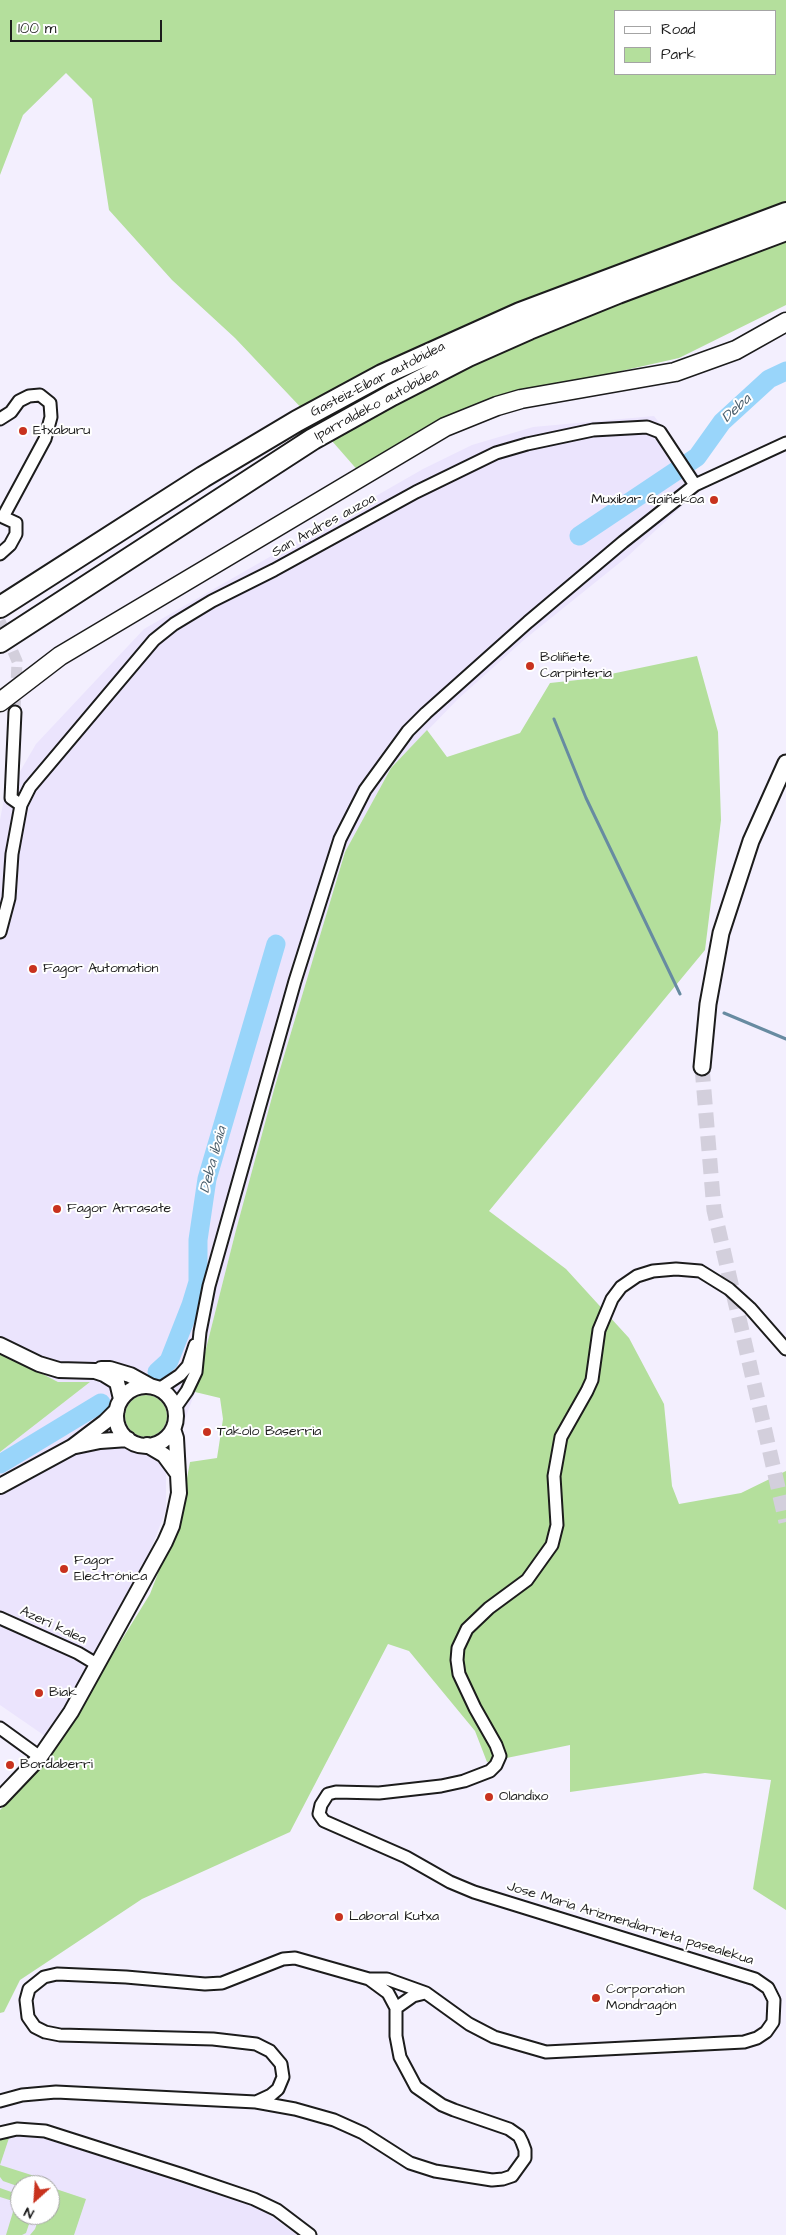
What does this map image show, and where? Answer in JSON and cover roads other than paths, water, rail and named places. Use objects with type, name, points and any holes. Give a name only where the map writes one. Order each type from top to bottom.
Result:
[{"type":"highway","name":"Gasteiz-Eibar autobidea","points":[[0,608],[203,477],[297,421],[382,375],[456,340],[529,309],[786,213]]},
{"type":"highway","name":"Iparraldeko autobidea","points":[[0,642],[313,439],[392,395],[468,356],[538,326],[618,293],[786,230]]},
{"type":"main road","points":[[7,707],[60,656],[444,427],[521,398],[674,372],[736,350],[786,322]]},
{"type":"main road","points":[[702,1067],[708,1004],[721,933],[751,841],[786,763]]},
{"type":"street","points":[[0,419],[11,412],[19,401],[29,396],[40,395],[50,403],[51,417],[45,440],[1,519],[16,523],[16,534],[10,545],[0,554]]},
{"type":"street","name":"San Andres auzoa","points":[[0,932],[9,898],[12,854],[21,805],[30,787],[154,640],[174,624],[212,601],[274,570],[416,492],[467,466],[512,448],[593,430],[647,427],[660,432],[695,485]]},
{"type":"street","points":[[175,1408],[187,1391],[196,1372],[200,1332],[209,1286],[311,928],[340,839],[365,790],[408,731],[528,622],[623,542],[695,485],[786,443]]},
{"type":"street","points":[[7,707],[11,798],[21,805]]},
{"type":"street","name":"Jose Maria Arizmendiarrieta pasealekua","points":[[426,1993],[469,2024],[494,2037],[546,2052],[744,2042],[757,2038],[766,2032],[773,2022],[774,2000],[768,1988],[755,1979],[474,1892],[450,1882],[406,1857],[324,1820],[319,1814],[328,1794],[336,1792],[379,1793],[441,1786],[472,1778],[490,1771],[496,1765],[500,1756],[496,1745],[475,1708],[459,1674],[458,1648],[467,1629],[489,1608],[528,1580],[552,1545],[557,1525],[554,1476],[561,1437],[588,1391],[592,1380],[599,1330],[612,1299],[621,1287],[632,1278],[644,1273],[676,1269],[700,1271],[729,1288],[786,1348]]},
{"type":"street","points":[[0,1486],[72,1447],[105,1422],[134,1388],[154,1387],[180,1375],[188,1366],[200,1332]]},
{"type":"street","points":[[0,1346],[39,1364],[59,1370],[95,1371],[110,1369],[130,1375],[154,1387],[172,1400],[175,1408],[176,1415],[173,1429],[178,1474],[178,1500],[172,1526],[112,1642],[96,1664],[91,1678],[56,1736],[40,1757],[0,1799]]},
{"type":"street","points":[[95,1371],[110,1376],[116,1382],[119,1404],[118,1426],[128,1440]]},
{"type":"street","points":[[147,1446],[162,1441],[173,1429]]},
{"type":"street","points":[[72,1447],[100,1441],[128,1440],[147,1446],[164,1455],[178,1474]]},
{"type":"street","name":"Azeri kalea","points":[[0,1618],[96,1664]]},
{"type":"street","points":[[0,1728],[40,1757]]},
{"type":"street","points":[[256,2102],[271,2095],[278,2089],[283,2077],[280,2064],[270,2051],[256,2044],[213,2039],[60,2035],[45,2032],[35,2027],[28,2017],[26,2000],[29,1989],[44,1977],[57,1974],[222,1984],[283,1959],[294,1958],[370,1979],[387,1980],[426,1993]]},
{"type":"street","points":[[0,2102],[22,2095],[56,2092],[256,2102],[295,2109],[334,2120],[363,2133],[410,2164],[435,2171],[492,2180],[512,2176],[525,2158],[525,2150],[518,2136],[509,2129],[442,2105],[416,2087],[400,2057],[396,2036],[396,2008],[388,1993],[370,1979]]},
{"type":"street","points":[[396,2008],[413,1996],[426,1993]]},
{"type":"street","points":[[278,2089],[295,2109]]},
{"type":"street","points":[[0,2133],[17,2129],[45,2131],[183,2174],[254,2199],[277,2210],[310,2235]]},
{"type":"waterway","name":"Deba","points":[[579,536],[697,457],[722,422],[769,379],[786,371]]},
{"type":"waterway","points":[[554,719],[586,798],[680,994]]},
{"type":"waterway","name":"Deba ibaia","points":[[157,1372],[169,1361],[198,1282],[198,1240],[207,1179],[276,944]]},
{"type":"waterway","points":[[724,1013],[786,1039]]},
{"type":"waterway","name":"Deba ibaia","points":[[0,1464],[101,1403]]},
{"type":"tunnel","points":[[0,621],[17,661],[15,712]]},
{"type":"tunnel","points":[[702,1067],[714,1210],[786,1522]]},
{"type":"place","name":"Etxaburu","points":[[23,431]]},
{"type":"place","name":"Muxibar Gaiñekoa","points":[[714,500]]},
{"type":"place","name":"Boliñete, Carpinteria","points":[[530,666]]},
{"type":"place","name":"Fagor Automation","points":[[33,969]]},
{"type":"place","name":"Fagor Arrasate","points":[[57,1209]]},
{"type":"place","name":"Takolo Baserria","points":[[207,1432]]},
{"type":"place","name":"Fagor Electrónica","points":[[64,1569]]},
{"type":"place","name":"Biak","points":[[39,1693]]},
{"type":"place","name":"Bordaberri","points":[[10,1765]]},
{"type":"place","name":"Olandixo","points":[[489,1797]]},
{"type":"place","name":"Laboral Kutxa","points":[[339,1917]]},
{"type":"place","name":"Corporation Mondragón","points":[[596,1998]]}]
